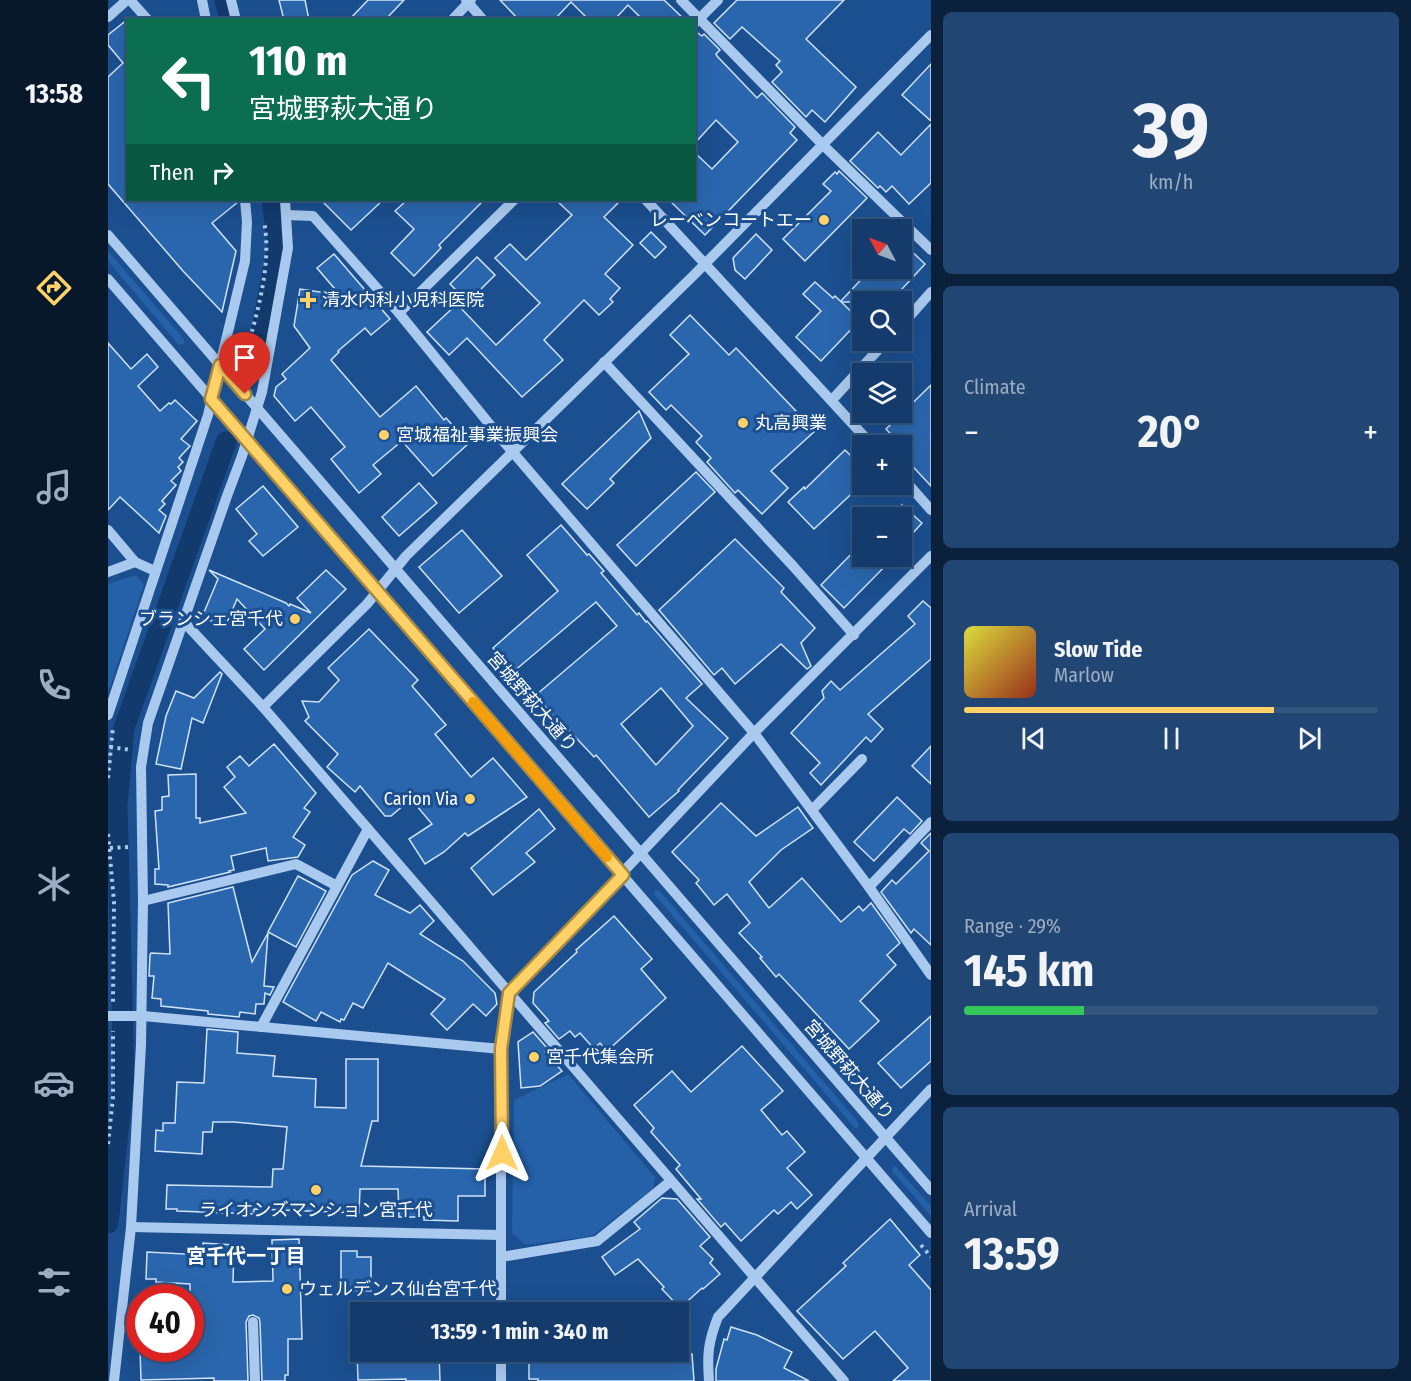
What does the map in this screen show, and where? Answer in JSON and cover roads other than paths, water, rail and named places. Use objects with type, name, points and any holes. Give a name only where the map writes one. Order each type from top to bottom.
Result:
[{"type":"street","points":[[108,17],[129,0],[146,18]]},
{"type":"street","points":[[202,0],[206,18]]},
{"type":"street","points":[[231,0],[236,18]]},
{"type":"street","points":[[681,0],[695,18]]},
{"type":"street","points":[[718,0],[697,21],[931,250]]},
{"type":"street","points":[[454,18],[468,1],[481,18]]},
{"type":"street","points":[[263,707],[378,591],[406,556],[823,146],[931,35]]},
{"type":"street","points":[[108,716],[208,415],[245,261],[247,222],[245,201]]},
{"type":"street","points":[[114,1381],[131,1227],[143,1016],[141,767],[148,723],[262,392],[288,248],[285,201]]},
{"type":"street","points":[[647,201],[863,435]]},
{"type":"street","points":[[399,313],[508,202]]},
{"type":"street","points":[[287,215],[313,216],[399,313],[514,452],[754,733],[931,975]]},
{"type":"street","name":"宮城野萩大通り","points":[[108,236],[931,1190]]},
{"type":"street","points":[[108,279],[931,1233]]},
{"type":"street","points":[[912,313],[931,292]]},
{"type":"street","points":[[832,400],[877,351]]},
{"type":"street","points":[[604,362],[854,635]]},
{"type":"street","points":[[912,488],[931,510]]},
{"type":"street","points":[[108,530],[135,562],[155,571]]},
{"type":"street","points":[[501,1302],[501,1049],[509,993],[642,855],[754,733],[931,556]]},
{"type":"street","points":[[108,572],[135,562]]},
{"type":"street","points":[[184,622],[263,707],[844,1381]]},
{"type":"street","points":[[812,810],[862,759]]},
{"type":"street","points":[[868,887],[931,822]]},
{"type":"street","points":[[261,1027],[368,829]]},
{"type":"street","points":[[143,900],[296,864],[337,886]]},
{"type":"street","points":[[112,1016],[143,1016],[501,1049]]},
{"type":"street","points":[[709,1381],[708,1348],[718,1317],[931,1089]]},
{"type":"street","points":[[501,1257],[597,1242],[671,1181]]},
{"type":"street","points":[[131,1227],[501,1235]]},
{"type":"street","points":[[253,1322],[255,1381]]},
{"type":"street","points":[[501,1362],[501,1381]]},
{"type":"waterway","points":[[225,0],[230,18]]},
{"type":"waterway","points":[[252,369],[278,245],[272,201]]},
{"type":"waterway","points":[[108,1223],[124,1077],[117,804],[124,728],[226,442]]},
{"type":"place","name":"レーベンコートエー","points":[[824,220]]},
{"type":"place","name":"清水内科小児科医院","points":[[308,300]]},
{"type":"place","name":"丸高興業","points":[[743,423]]},
{"type":"place","name":"宮城福祉事業振興会","points":[[384,435]]},
{"type":"place","name":"ブランシェ宮千代","points":[[295,619]]},
{"type":"place","name":"Carion Via","points":[[470,799]]},
{"type":"place","name":"宮千代集会所","points":[[534,1057]]},
{"type":"place","name":"ライオンズマンション宮千代","points":[[316,1190]]},
{"type":"place","name":"ウェルデンス仙台宮千代","points":[[287,1289]]},
{"type":"district","name":"宮千代一丁目","points":[[246,1256]]}]
